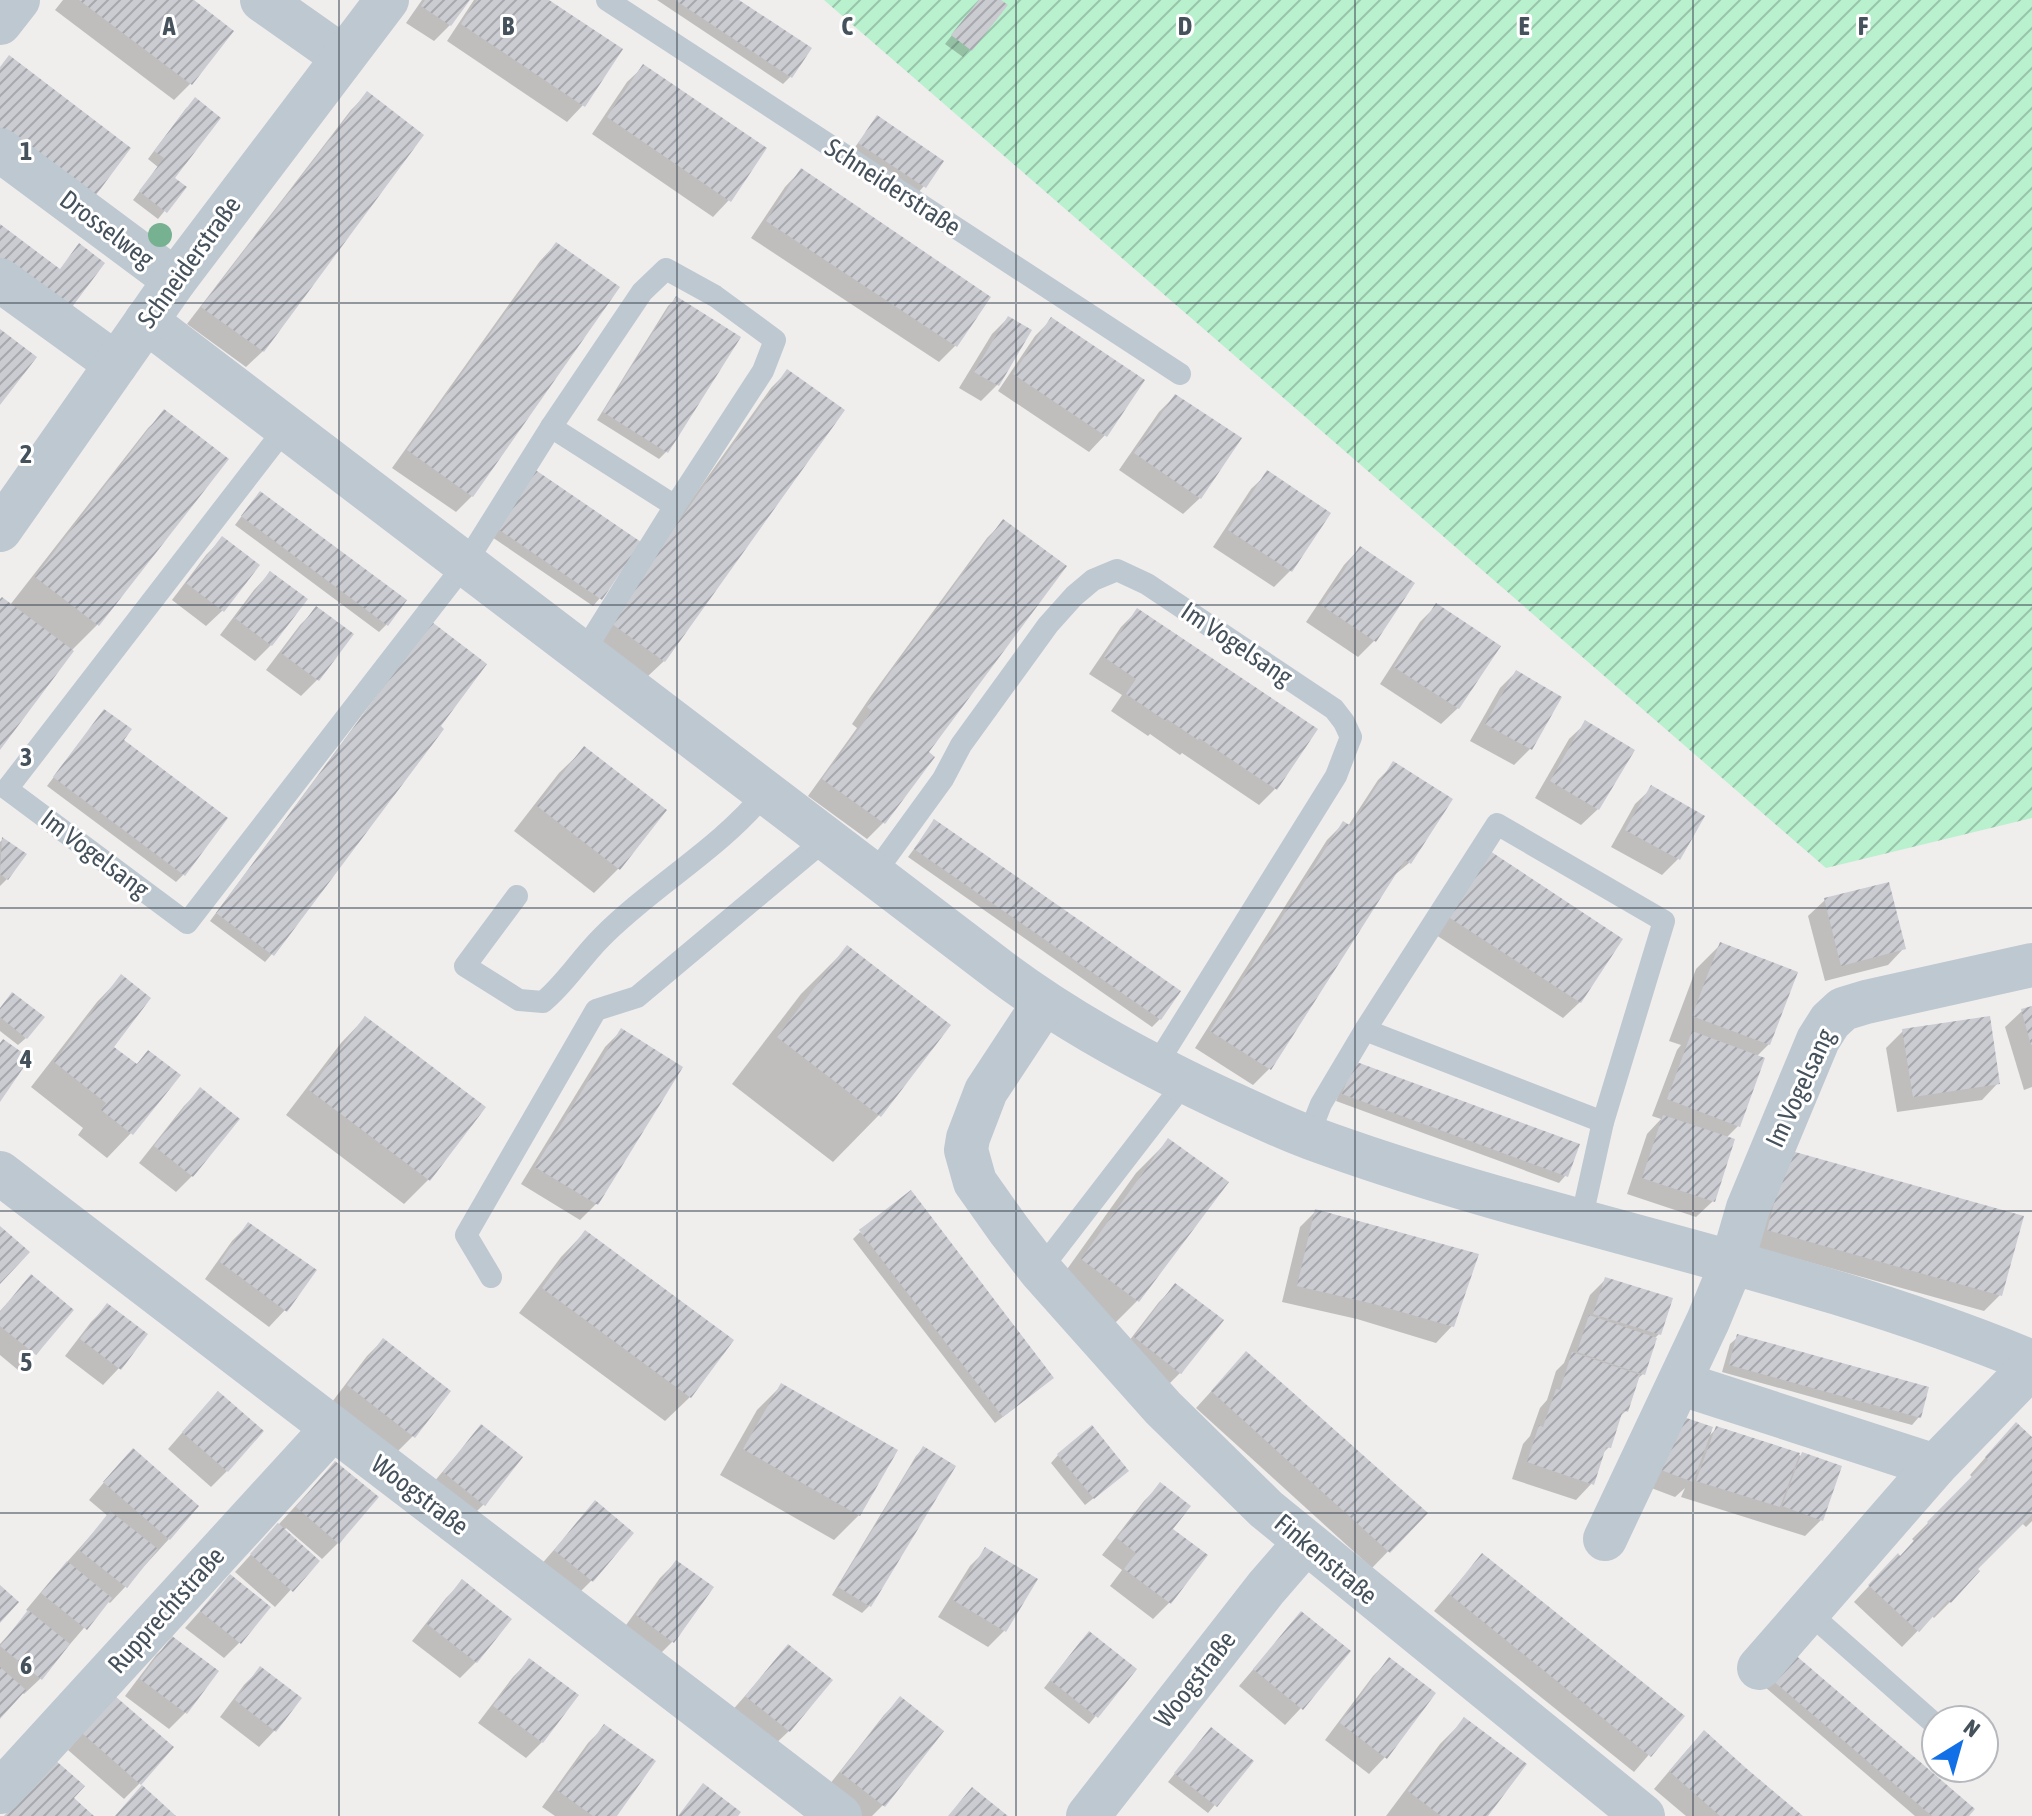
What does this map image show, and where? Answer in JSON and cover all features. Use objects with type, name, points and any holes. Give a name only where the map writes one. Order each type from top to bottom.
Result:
[{"type":"street","points":[[0,23],[18,0]]},
{"type":"street","points":[[262,0],[343,57]]},
{"type":"street","name":"Schneiderstraße","points":[[0,530],[175,280],[387,0]]},
{"type":"street","name":"Drosselweg","points":[[0,150],[175,280]]},
{"type":"street","points":[[0,280],[116,364]]},
{"type":"street","points":[[146,321],[1044,1003],[1170,1074],[1308,1137],[1469,1190],[1849,1294],[1963,1334],[2032,1364],[1935,1466],[1759,1668]]},
{"type":"street","name":"Im Vogelsang","points":[[1605,1539],[1708,1321],[1775,1140],[1818,1040],[1830,1021],[1843,1009],[1866,1002],[2032,965]]},
{"type":"street","name":"Finkenstraße","points":[[1044,1003],[986,1091],[972,1123],[966,1150],[971,1171],[982,1193],[1040,1270],[1174,1419],[1238,1483],[1305,1543],[1643,1816]]},
{"type":"street","name":"Woogstraße","points":[[0,1173],[840,1816]]},
{"type":"street","points":[[1679,1383],[1935,1466]]},
{"type":"street","name":"Rupprechtstraße","points":[[0,1792],[333,1428]]},
{"type":"street","name":"Woogstraße","points":[[1088,1816],[1266,1588],[1305,1543]]},
{"type":"lane","name":"Schneiderstraße","points":[[607,0],[1180,374]]},
{"type":"lane","points":[[465,564],[551,427],[642,292],[666,269],[715,296],[775,340],[763,371],[583,653]]},
{"type":"lane","name":"Im Vogelsang","points":[[287,426],[7,789],[187,923],[465,564]]},
{"type":"lane","points":[[551,427],[675,506]]},
{"type":"lane","name":"Im Vogelsang","points":[[874,874],[943,779],[961,745],[1048,625],[1093,580],[1117,570],[1147,584],[1334,709],[1351,737],[1336,776],[1170,1074]]},
{"type":"lane","points":[[517,896],[465,966],[519,1000],[543,1002],[561,987],[601,938],[732,829],[766,792]]},
{"type":"lane","points":[[1308,1137],[1321,1104],[1365,1030],[1497,824],[1664,921],[1603,1122],[1581,1221]]},
{"type":"lane","points":[[491,1277],[466,1235],[596,1010],[637,997],[827,838]]},
{"type":"lane","points":[[1365,1030],[1603,1122]]},
{"type":"lane","points":[[1040,1270],[1170,1074]]},
{"type":"lane","points":[[1808,1612],[1920,1711]]},
{"type":"green space","points":[[824,0],[2032,0],[2032,818],[1826,868]]},
{"type":"building","points":[[79,0],[194,0],[234,31],[192,85]]},
{"type":"building","points":[[425,0],[470,0],[451,26],[421,6]]},
{"type":"building","points":[[477,0],[549,0],[623,49],[585,107],[461,24]]},
{"type":"building","points":[[675,0],[739,0],[812,48],[792,78]]},
{"type":"building","points":[[979,0],[1001,0],[1008,5],[972,51],[951,35]]},
{"type":"building","points":[[9,55],[131,148],[90,203],[0,134],[0,67]]},
{"type":"building","points":[[643,64],[767,148],[731,202],[607,117]]},
{"type":"building","points":[[367,91],[424,135],[264,352],[201,307]]},
{"type":"building","points":[[195,97],[221,118],[175,178],[187,187],[167,213],[139,191],[164,158],[154,151]]},
{"type":"building","points":[[877,115],[944,161],[926,188],[858,143]]},
{"type":"building","points":[[801,168],[991,297],[957,347],[766,221]]},
{"type":"building","points":[[0,224],[60,269],[79,243],[105,263],[63,319],[0,271]]},
{"type":"building","points":[[556,242],[620,287],[473,497],[407,450]]},
{"type":"building","points":[[676,296],[741,337],[668,453],[603,412]]},
{"type":"building","points":[[1008,316],[1032,330],[999,386],[974,372]]},
{"type":"building","points":[[1051,317],[1145,380],[1107,437],[1013,374]]},
{"type":"building","points":[[0,329],[37,357],[0,405]]},
{"type":"building","points":[[787,369],[845,410],[665,662],[608,621]]},
{"type":"building","points":[[1175,394],[1242,438],[1201,499],[1134,453]]},
{"type":"building","points":[[164,409],[229,459],[99,626],[35,577]]},
{"type":"building","points":[[534,469],[641,542],[602,600],[495,527]]},
{"type":"building","points":[[1267,470],[1331,513],[1292,572],[1228,530]]},
{"type":"building","points":[[260,491],[407,600],[388,626],[241,516]]},
{"type":"building","points":[[1003,519],[1067,566],[929,752],[935,757],[885,824],[822,779],[872,711],[867,707],[887,677]]},
{"type":"building","points":[[222,536],[260,565],[224,612],[186,583]]},
{"type":"building","points":[[1360,546],[1415,583],[1376,642],[1321,605]]},
{"type":"building","points":[[270,571],[308,599],[272,646],[235,618]]},
{"type":"building","points":[[2,597],[74,651],[0,750],[0,599]]},
{"type":"building","points":[[1436,603],[1501,646],[1459,709],[1394,667]]},
{"type":"building","points":[[316,606],[354,634],[319,681],[281,653]]},
{"type":"building","points":[[1137,608],[1318,729],[1277,790],[1126,694],[1136,679],[1104,657]]},
{"type":"building","points":[[432,622],[487,664],[441,726],[444,729],[274,956],[216,913]]},
{"type":"building","points":[[1516,670],[1562,697],[1532,750],[1485,724]]},
{"type":"building","points":[[104,709],[132,729],[124,740],[228,818],[185,876],[53,777]]},
{"type":"building","points":[[1585,720],[1635,750],[1599,810],[1550,781]]},
{"type":"building","points":[[584,746],[667,810],[620,870],[537,806]]},
{"type":"building","points":[[1393,761],[1453,799],[1411,864],[1405,860],[1271,1070],[1210,1031],[1343,821],[1351,826]]},
{"type":"building","points":[[1651,785],[1705,816],[1680,860],[1625,830]]},
{"type":"building","points":[[934,819],[1181,991],[1161,1020],[914,849]]},
{"type":"building","points":[[2,837],[27,854],[8,880],[0,874]]},
{"type":"building","points":[[1490,851],[1623,939],[1581,1003],[1447,916]]},
{"type":"building","points":[[1889,882],[1906,949],[1841,966],[1824,898]]},
{"type":"building","points":[[1720,942],[1798,972],[1770,1045],[1692,1016]]},
{"type":"building","points":[[847,945],[951,1025],[881,1117],[777,1037]]},
{"type":"building","points":[[121,974],[151,998],[114,1047],[137,1064],[148,1050],[181,1075],[133,1135],[101,1110],[106,1103],[54,1062]]},
{"type":"building","points":[[12,992],[45,1017],[27,1039],[0,1017],[0,1008]]},
{"type":"building","points":[[2032,1006],[2032,1045],[2031,1045],[2021,1009]]},
{"type":"building","points":[[365,1016],[486,1107],[430,1181],[309,1090]]},
{"type":"building","points":[[1990,1016],[2000,1084],[1913,1097],[1902,1029]]},
{"type":"building","points":[[621,1028],[683,1067],[598,1205],[535,1167]]},
{"type":"building","points":[[1692,1031],[1765,1058],[1740,1127],[1667,1099]]},
{"type":"building","points":[[3,1039],[30,1058],[0,1102],[0,1043]]},
{"type":"building","points":[[1354,1061],[1580,1144],[1568,1177],[1342,1094]]},
{"type":"building","points":[[200,1087],[240,1119],[193,1177],[154,1146]]},
{"type":"building","points":[[1663,1115],[1735,1139],[1715,1202],[1642,1178]]},
{"type":"building","points":[[1168,1138],[1229,1182],[1139,1302],[1081,1259]]},
{"type":"building","points":[[1788,1150],[2024,1216],[2002,1296],[1767,1230]]},
{"type":"building","points":[[911,1190],[1054,1378],[1003,1417],[859,1230]]},
{"type":"building","points":[[1315,1209],[1479,1254],[1454,1327],[1297,1286]]},
{"type":"building","points":[[248,1222],[317,1270],[287,1312],[220,1262]]},
{"type":"building","points":[[0,1226],[30,1252],[0,1284]]},
{"type":"building","points":[[585,1230],[734,1340],[691,1398],[542,1288]]},
{"type":"building","points":[[31,1274],[74,1310],[36,1355],[0,1326],[0,1312]]},
{"type":"building","points":[[1605,1277],[1673,1298],[1661,1335],[1593,1314]]},
{"type":"building","points":[[1175,1283],[1224,1320],[1181,1374],[1134,1337]]},
{"type":"building","points":[[107,1303],[148,1334],[121,1370],[80,1339]]},
{"type":"building","points":[[1589,1315],[1657,1338],[1645,1375],[1577,1352]]},
{"type":"building","points":[[1737,1334],[1929,1387],[1921,1418],[1729,1365]]},
{"type":"building","points":[[383,1338],[451,1391],[415,1438],[347,1385]]},
{"type":"building","points":[[1246,1351],[1428,1513],[1390,1553],[1211,1391]]},
{"type":"building","points":[[1572,1352],[1640,1375],[1628,1412],[1623,1410],[1611,1448],[1606,1447],[1594,1485],[1527,1462],[1539,1425],[1543,1427],[1556,1389],[1560,1390]]},
{"type":"building","points":[[781,1383],[898,1450],[860,1516],[743,1449]]},
{"type":"building","points":[[218,1391],[264,1431],[228,1472],[182,1432]]},
{"type":"building","points":[[1672,1413],[1713,1427],[1693,1482],[1653,1467]]},
{"type":"building","points":[[2016,1422],[2032,1437],[2032,1515],[1978,1569],[1980,1571],[1951,1603],[1948,1600],[1919,1632],[1868,1585],[1898,1553],[1900,1556],[1929,1524],[1927,1522],[1988,1460],[1985,1457]]},
{"type":"building","points":[[481,1424],[523,1457],[485,1506],[443,1472]]},
{"type":"building","points":[[1092,1425],[1129,1471],[1094,1499],[1057,1454]]},
{"type":"building","points":[[1716,1426],[1800,1453],[1780,1507],[1696,1481]]},
{"type":"building","points":[[923,1446],[956,1466],[871,1607],[838,1587]]},
{"type":"building","points":[[133,1448],[199,1506],[170,1540],[103,1482]]},
{"type":"building","points":[[1802,1452],[1842,1466],[1823,1521],[1782,1506]]},
{"type":"building","points":[[335,1461],[379,1497],[339,1544],[296,1507]]},
{"type":"building","points":[[1160,1482],[1191,1506],[1173,1529],[1208,1555],[1171,1604],[1124,1569],[1136,1553],[1117,1538]]},
{"type":"building","points":[[595,1500],[634,1533],[593,1582],[554,1550]]},
{"type":"building","points":[[110,1511],[158,1549],[127,1588],[79,1550]]},
{"type":"building","points":[[278,1523],[320,1561],[293,1592],[250,1554]]},
{"type":"building","points":[[985,1547],[1038,1579],[1006,1632],[953,1600]]},
{"type":"building","points":[[1482,1553],[1685,1716],[1651,1757],[1449,1594]]},
{"type":"building","points":[[676,1560],[714,1587],[674,1643],[636,1615]]},
{"type":"building","points":[[67,1561],[112,1598],[87,1630],[41,1593]]},
{"type":"building","points":[[230,1574],[271,1607],[241,1644],[200,1611]]},
{"type":"building","points":[[462,1579],[512,1619],[477,1663],[427,1624]]},
{"type":"building","points":[[0,1585],[19,1602],[0,1623]]},
{"type":"building","points":[[28,1610],[70,1644],[42,1680],[0,1646]]},
{"type":"building","points":[[1301,1611],[1351,1651],[1303,1710],[1253,1669]]},
{"type":"building","points":[[1089,1631],[1137,1669],[1098,1718],[1050,1680]]},
{"type":"building","points":[[172,1636],[219,1671],[187,1714],[140,1679]]},
{"type":"building","points":[[788,1644],[833,1680],[790,1732],[745,1696]]},
{"type":"building","points":[[1793,1653],[1920,1762],[1920,1784],[1946,1784],[1975,1809],[1969,1816],[1932,1816],[1771,1679]]},
{"type":"building","points":[[1389,1657],[1436,1693],[1387,1759],[1340,1723]]},
{"type":"building","points":[[529,1658],[579,1695],[543,1743],[493,1706]]},
{"type":"building","points":[[260,1666],[302,1698],[276,1732],[235,1700]]},
{"type":"building","points":[[0,1667],[26,1690],[0,1719]]},
{"type":"building","points":[[115,1696],[174,1747],[141,1785],[82,1733]]},
{"type":"building","points":[[900,1696],[944,1731],[885,1807],[840,1772]]},
{"type":"building","points":[[1464,1717],[1527,1764],[1488,1816],[1441,1816],[1408,1791]]},
{"type":"building","points":[[604,1724],[656,1761],[617,1816],[593,1816],[557,1790]]},
{"type":"building","points":[[1211,1727],[1254,1761],[1217,1807],[1174,1773]]},
{"type":"building","points":[[1704,1730],[1803,1816],[1720,1816],[1669,1771]]},
{"type":"building","points":[[54,1759],[85,1786],[74,1798],[94,1816],[4,1816]]},
{"type":"building","points":[[703,1783],[741,1812],[738,1816],[678,1816]]},
{"type":"building","points":[[142,1785],[176,1816],[115,1816]]},
{"type":"building","points":[[972,1787],[1008,1816],[948,1816]]}]
